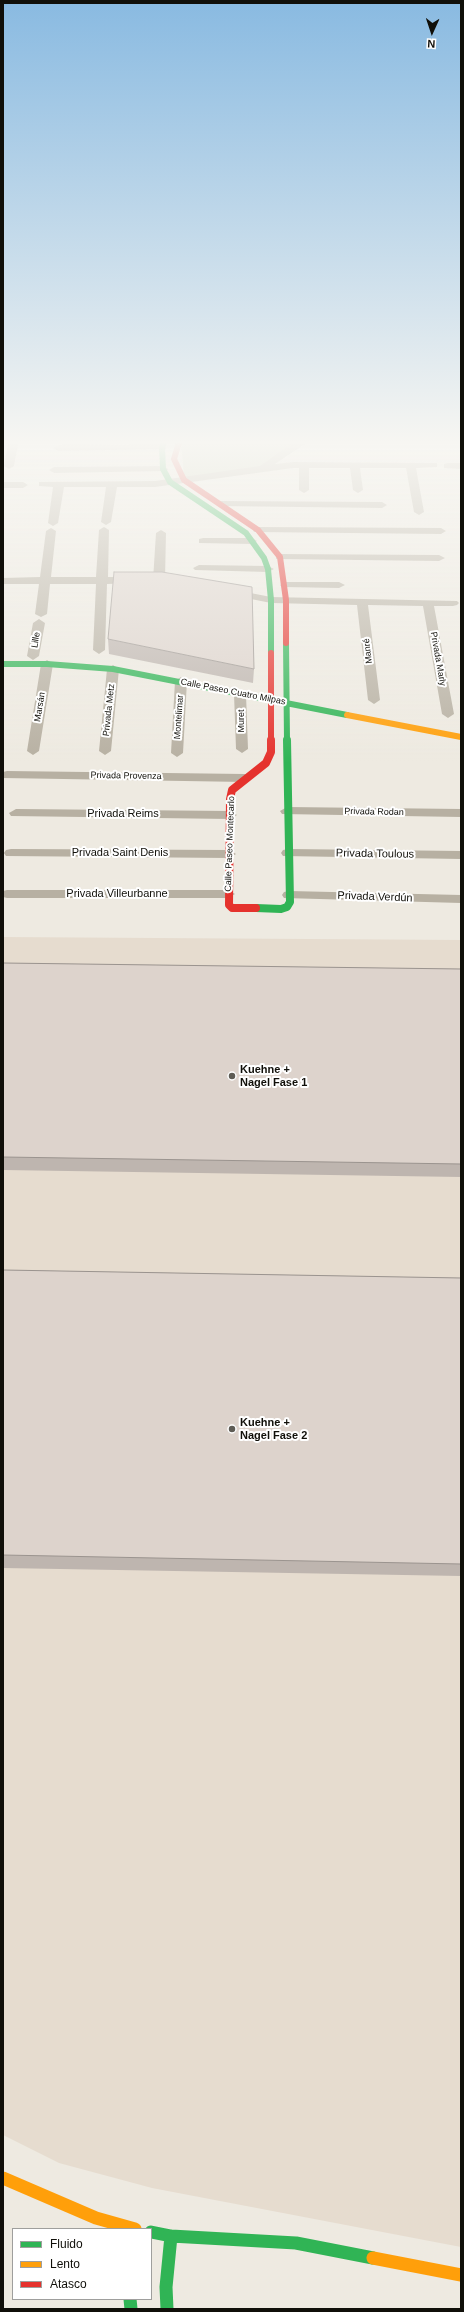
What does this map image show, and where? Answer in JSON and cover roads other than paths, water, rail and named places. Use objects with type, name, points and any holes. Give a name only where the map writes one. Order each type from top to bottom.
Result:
[{"type":"street","name":"Lille","points":[[33,656],[40,618],[49,547]]},
{"type":"street","points":[[98,659],[103,547]]},
{"type":"street","points":[[159,580],[160,547]]},
{"type":"street","name":"Calle Paseo Montecarlo","points":[[255,547],[268,568],[271,600],[272,696],[270,756],[266,763],[245,778],[232,790],[228,894],[229,905],[232,908],[240,909],[281,909],[286,907],[290,902],[287,811],[286,585],[280,557],[272,547]]},
{"type":"street","points":[[280,557],[439,558]]},
{"type":"street","points":[[199,568],[268,568]]},
{"type":"street","points":[[3,581],[101,579],[172,581]]},
{"type":"street","points":[[286,585],[339,585]]},
{"type":"street","points":[[221,590],[271,600],[453,603]]},
{"type":"street","name":"Manré","points":[[362,602],[374,700]]},
{"type":"street","name":"Privada Marly","points":[[428,603],[448,714]]},
{"type":"street","name":"Calle Paseo Cuatro Milpas","points":[[3,656],[98,659],[461,737]]},
{"type":"street","name":"Calle Paseo Cuatro Milpas","points":[[3,664],[47,664],[98,659],[113,669],[240,694],[272,696]]},
{"type":"street","name":"Marsán","points":[[33,751],[47,664]]},
{"type":"street","name":"Privada Metz","points":[[105,751],[113,669]]},
{"type":"street","name":"Montelimar","points":[[177,753],[180,682]]},
{"type":"street","name":"Muret","points":[[240,694],[242,748]]},
{"type":"street","name":"Calle Paseo Cuatro Milpas","points":[[287,699],[461,728]]},
{"type":"street","name":"Privada Provenza","points":[[7,775],[245,778]]},
{"type":"street","name":"Privada Rodan","points":[[287,811],[461,813]]},
{"type":"street","name":"Privada Reims","points":[[16,813],[230,815]]},
{"type":"street","name":"Privada Saint Denis","points":[[11,853],[229,854]]},
{"type":"street","name":"Privada Toulous","points":[[288,853],[461,855]]},
{"type":"street","name":"Privada Villeurbanne","points":[[7,894],[228,894]]},
{"type":"street","name":"Privada Verdún","points":[[289,894],[461,899]]},
{"type":"street","points":[[3,2178],[96,2218],[124,2228]]},
{"type":"street","points":[[152,2232],[170,2236],[296,2243],[461,2275]]},
{"type":"street","points":[[167,2309],[166,2287],[170,2236]]},
{"type":"place","name":"Kuehne + Nagel Fase 1","points":[[232,1076]]},
{"type":"place","name":"Kuehne + Nagel Fase 2","points":[[232,1429]]}]
